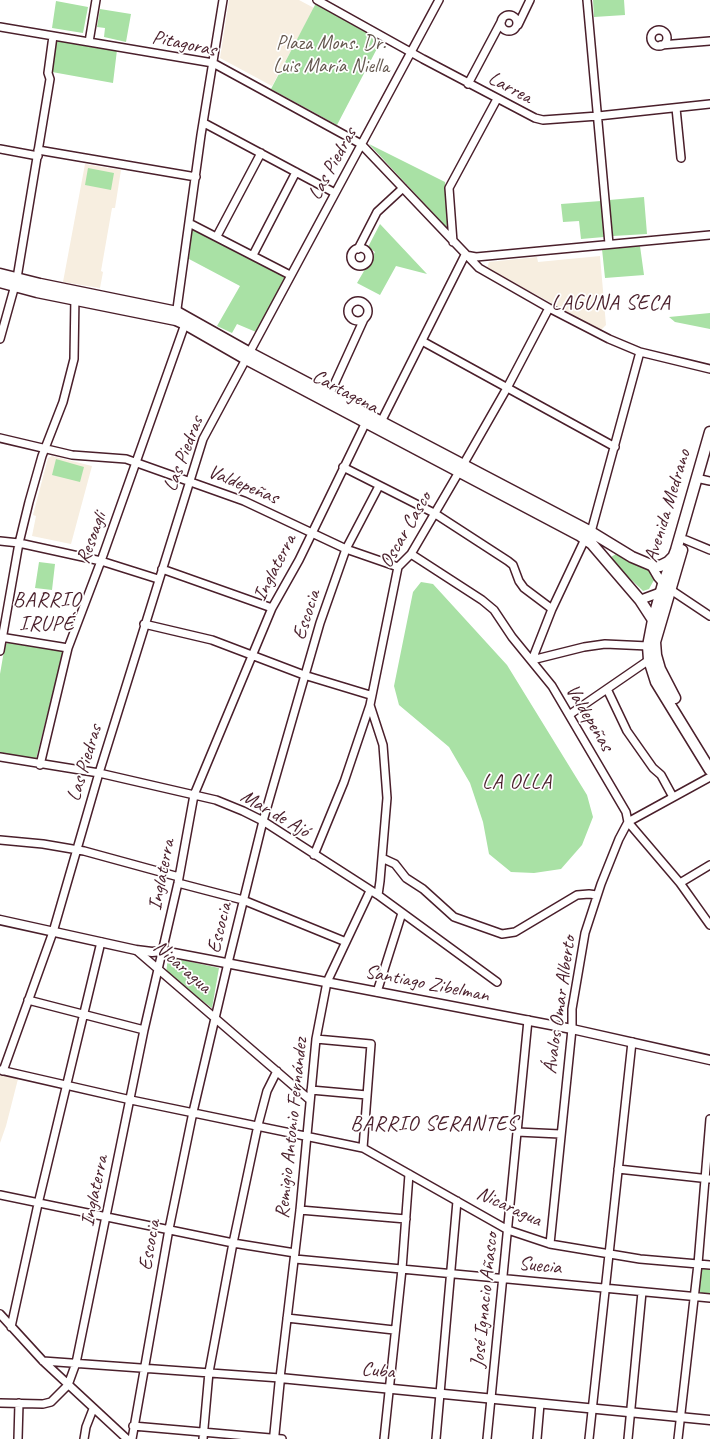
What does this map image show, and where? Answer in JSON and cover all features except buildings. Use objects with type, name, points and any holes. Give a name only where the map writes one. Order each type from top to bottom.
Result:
[{"type":"main road","name":"Cartagena","points":[[0,274],[16,282],[75,296],[176,316],[328,399],[588,536],[651,565]]},
{"type":"main road","name":"Cartagena","points":[[0,282],[16,282]]},
{"type":"main road","name":"Cartagena","points":[[176,316],[185,324],[248,356]]},
{"type":"main road","name":"Cartagena","points":[[328,399],[366,422],[379,426]]},
{"type":"main road","name":"Avenida Medrano","points":[[665,588],[674,556],[703,479],[710,432]]},
{"type":"main road","name":"Avenida Medrano","points":[[665,588],[686,540],[710,456]]},
{"type":"main road","name":"Cartagena","points":[[588,536],[592,544],[640,600],[653,620]]},
{"type":"main road","points":[[607,562],[609,552],[616,549]]},
{"type":"main road","points":[[651,565],[664,565],[674,556]]},
{"type":"main road","points":[[665,588],[653,620],[648,646],[649,660],[656,682],[710,770]]},
{"type":"main road","points":[[665,588],[655,642],[656,655],[665,682],[710,757]]},
{"type":"street","points":[[89,42],[96,0]]},
{"type":"street","points":[[176,316],[223,0]]},
{"type":"street","name":"Larrea","points":[[317,0],[528,116],[543,120],[598,116],[710,104]]},
{"type":"street","name":"Las Piedras","points":[[1,1071],[53,932],[144,624],[202,439],[439,0]]},
{"type":"street","points":[[502,20],[501,25],[506,31],[512,31],[517,25],[530,0]]},
{"type":"street","points":[[587,0],[609,244]]},
{"type":"street","points":[[468,84],[502,20],[506,16],[511,15],[517,20],[517,25]]},
{"type":"street","name":"Pitagoras","points":[[0,27],[213,63],[361,144],[479,268],[549,308],[609,339],[640,352],[710,369]]},
{"type":"street","points":[[0,339],[16,282],[50,79],[48,73],[53,36]]},
{"type":"street","points":[[661,45],[710,41]]},
{"type":"street","points":[[453,242],[449,188],[497,99]]},
{"type":"street","points":[[676,108],[681,158]]},
{"type":"street","points":[[204,123],[335,193]]},
{"type":"street","points":[[0,149],[38,153],[196,177]]},
{"type":"street","points":[[217,236],[261,153]]},
{"type":"street","points":[[253,255],[296,172]]},
{"type":"street","points":[[358,249],[377,212],[403,188]]},
{"type":"street","points":[[189,223],[217,236],[290,275]]},
{"type":"street","points":[[379,426],[465,255],[476,257],[710,235]]},
{"type":"street","points":[[0,651],[1,637],[19,543],[44,449],[63,402],[74,358],[75,296]]},
{"type":"street","name":"Oscar Casco","points":[[314,855],[344,782],[370,705],[370,695],[398,568],[411,554],[461,468],[507,388],[549,308]]},
{"type":"street","points":[[328,399],[364,319]]},
{"type":"street","name":"Resoagli","points":[[40,765],[68,648],[101,561],[185,324]]},
{"type":"street","points":[[422,341],[615,447]]},
{"type":"street","points":[[532,660],[552,609],[588,536],[615,447],[640,352]]},
{"type":"street","name":"Inglaterra","points":[[68,1385],[76,1363],[144,1030],[178,880],[194,795],[272,608],[299,560],[310,533],[366,422]]},
{"type":"street","name":"Valdepeñas","points":[[0,438],[72,455],[117,458],[190,481],[244,500],[346,549],[398,568]]},
{"type":"street","points":[[343,467],[434,513],[513,565],[519,581],[524,588],[552,609]]},
{"type":"street","name":"Escocia","points":[[132,1439],[133,1426],[169,1229],[193,1112],[263,821],[320,623],[346,549],[379,486]]},
{"type":"street","points":[[686,540],[710,550]]},
{"type":"street","points":[[0,542],[19,543],[101,561],[158,579]]},
{"type":"street","name":"Valdepeñas","points":[[411,554],[482,600],[494,610],[512,637],[552,686],[626,812],[628,822],[680,883],[710,926]]},
{"type":"street","points":[[651,565],[665,588],[710,616]]},
{"type":"street","points":[[162,569],[272,608]]},
{"type":"street","points":[[640,600],[665,588]]},
{"type":"street","points":[[144,624],[212,640],[304,675],[370,695]]},
{"type":"street","points":[[1,637],[68,648]]},
{"type":"street","points":[[532,660],[584,647],[605,644],[648,646]]},
{"type":"street","points":[[569,715],[649,660]]},
{"type":"street","points":[[607,689],[627,731],[653,768],[661,775],[673,797]]},
{"type":"street","points":[[370,705],[383,745],[387,798],[378,896]]},
{"type":"street","name":"Mar de Ajó","points":[[0,758],[99,773],[216,800],[263,821],[370,890],[497,982]]},
{"type":"street","points":[[628,822],[710,777]]},
{"type":"street","name":"Ávalos Omar Alberto","points":[[550,1244],[572,1028],[572,1008],[578,963],[585,933],[597,895],[619,839],[628,822]]},
{"type":"street","points":[[0,840],[43,844],[76,850],[178,880],[243,900],[346,942]]},
{"type":"street","points":[[382,858],[395,864],[406,878],[422,889],[454,918],[502,934],[515,932],[577,896],[589,894],[597,895]]},
{"type":"street","points":[[680,883],[710,865]]},
{"type":"street","name":"Remigio Antonio Fernández","points":[[280,1378],[308,1138],[316,1038],[327,982],[370,890]]},
{"type":"street","points":[[377,992],[402,913]]},
{"type":"street","name":"Nicaragua","points":[[0,920],[136,950],[310,1100]]},
{"type":"street","points":[[11,1327],[38,1204],[101,942]]},
{"type":"street","name":"Santiago Zibelman","points":[[136,950],[152,952],[162,951],[228,962],[377,992],[572,1028],[710,1060]]},
{"type":"street","points":[[28,1000],[144,1030]]},
{"type":"street","name":"José Ignacio Añasco","points":[[487,1439],[528,1020]]},
{"type":"street","points":[[316,1038],[371,1044],[363,1148]]},
{"type":"street","points":[[589,1439],[632,1042]]},
{"type":"street","name":"Nicaragua","points":[[1,1071],[130,1100],[258,1125],[308,1138],[363,1148],[508,1230],[550,1244],[640,1259],[710,1265]]},
{"type":"street","points":[[204,1436],[209,1372],[233,1243],[258,1125],[267,1091],[277,1071]]},
{"type":"street","points":[[311,1090],[367,1095]]},
{"type":"street","points":[[678,1439],[708,1179],[710,1119]]},
{"type":"street","points":[[517,1132],[560,1134]]},
{"type":"street","points":[[618,1169],[708,1179]]},
{"type":"street","points":[[384,1439],[394,1330],[402,1268],[409,1174]]},
{"type":"street","name":"Suecia","points":[[0,1195],[295,1256],[452,1274],[710,1298]]},
{"type":"street","points":[[436,1439],[452,1274],[457,1201]]},
{"type":"street","points":[[300,1210],[406,1219]]},
{"type":"street","points":[[628,1439],[642,1292]]},
{"type":"street","points":[[0,1314],[43,1361],[127,1439]]},
{"type":"street","points":[[287,1318],[394,1330]]},
{"type":"street","name":"Cuba","points":[[43,1361],[280,1378],[710,1420]]},
{"type":"street","points":[[133,1426],[204,1436],[276,1439],[280,1378]]},
{"type":"street","points":[[0,1403],[44,1404],[51,1402],[68,1385]]},
{"type":"street","points":[[18,1439],[19,1403]]},
{"type":"street","points":[[537,1439],[540,1404]]},
{"type":"street","points":[[84,1439],[86,1427],[93,1409]]},
{"type":"shaded area","points":[[229,0],[299,0],[314,8],[272,86],[220,58]]},
{"type":"shaded area","points":[[85,164],[121,170],[115,208],[112,208],[101,271],[103,272],[100,288],[63,282]]},
{"type":"shaded area","points":[[600,256],[606,325],[601,330],[487,268],[489,262],[537,257],[538,262]]},
{"type":"shaded area","points":[[52,456],[92,466],[71,544],[32,536],[36,516],[33,515],[48,458]]},
{"type":"shaded area","points":[[0,1075],[18,1079],[0,1143]]},
{"type":"green space","points":[[593,0],[624,0],[625,15],[594,17]]},
{"type":"green space","points":[[56,1],[88,7],[83,33],[52,28]]},
{"type":"green space","name":"Plaza Mons. Dr. Luis María Niella","points":[[316,3],[382,39],[337,125],[271,89]]},
{"type":"green space","points":[[100,9],[131,14],[126,42],[104,37],[105,28],[97,27]]},
{"type":"green space","points":[[56,38],[117,50],[113,83],[52,72]]},
{"type":"green space","points":[[369,144],[445,182],[449,230]]},
{"type":"green space","points":[[88,168],[114,173],[111,190],[85,185]]},
{"type":"green space","points":[[644,197],[647,234],[613,236],[609,200]]},
{"type":"green space","points":[[601,201],[604,237],[581,239],[579,221],[563,222],[561,204]]},
{"type":"green space","points":[[380,224],[427,274],[396,266],[380,295],[357,283],[375,252],[368,247]]},
{"type":"green space","points":[[192,228],[286,276],[256,332],[237,324],[232,333],[217,326],[240,286],[189,259]]},
{"type":"green space","points":[[640,246],[644,275],[605,278],[602,249]]},
{"type":"green space","points":[[710,313],[710,329],[675,322],[669,317]]},
{"type":"green space","points":[[56,459],[84,467],[80,482],[52,475]]},
{"type":"green space","points":[[616,554],[650,570],[654,580],[649,589],[643,591],[610,560],[611,557]]},
{"type":"green space","points":[[39,562],[55,564],[52,590],[35,588]]},
{"type":"green space","name":"LA OLLA","points":[[421,582],[433,584],[507,665],[587,795],[593,817],[582,845],[561,869],[534,873],[511,872],[489,854],[483,822],[470,783],[449,747],[399,705],[394,686],[413,592]]},
{"type":"green space","points":[[9,642],[61,649],[63,652],[36,759],[0,753],[0,674],[5,645]]},
{"type":"green space","points":[[168,957],[219,968],[212,1008],[166,974]]},
{"type":"green space","points":[[699,1267],[710,1267],[710,1294],[697,1293]]},
{"type":"district","name":"LAGUNA SECA","points":[[611,303]]},
{"type":"district","name":"BARRIO IRUPÉ","points":[[47,612]]},
{"type":"district","name":"LA OLLA","points":[[517,782]]},
{"type":"district","name":"BARRIO SERANTES","points":[[434,1124]]}]
